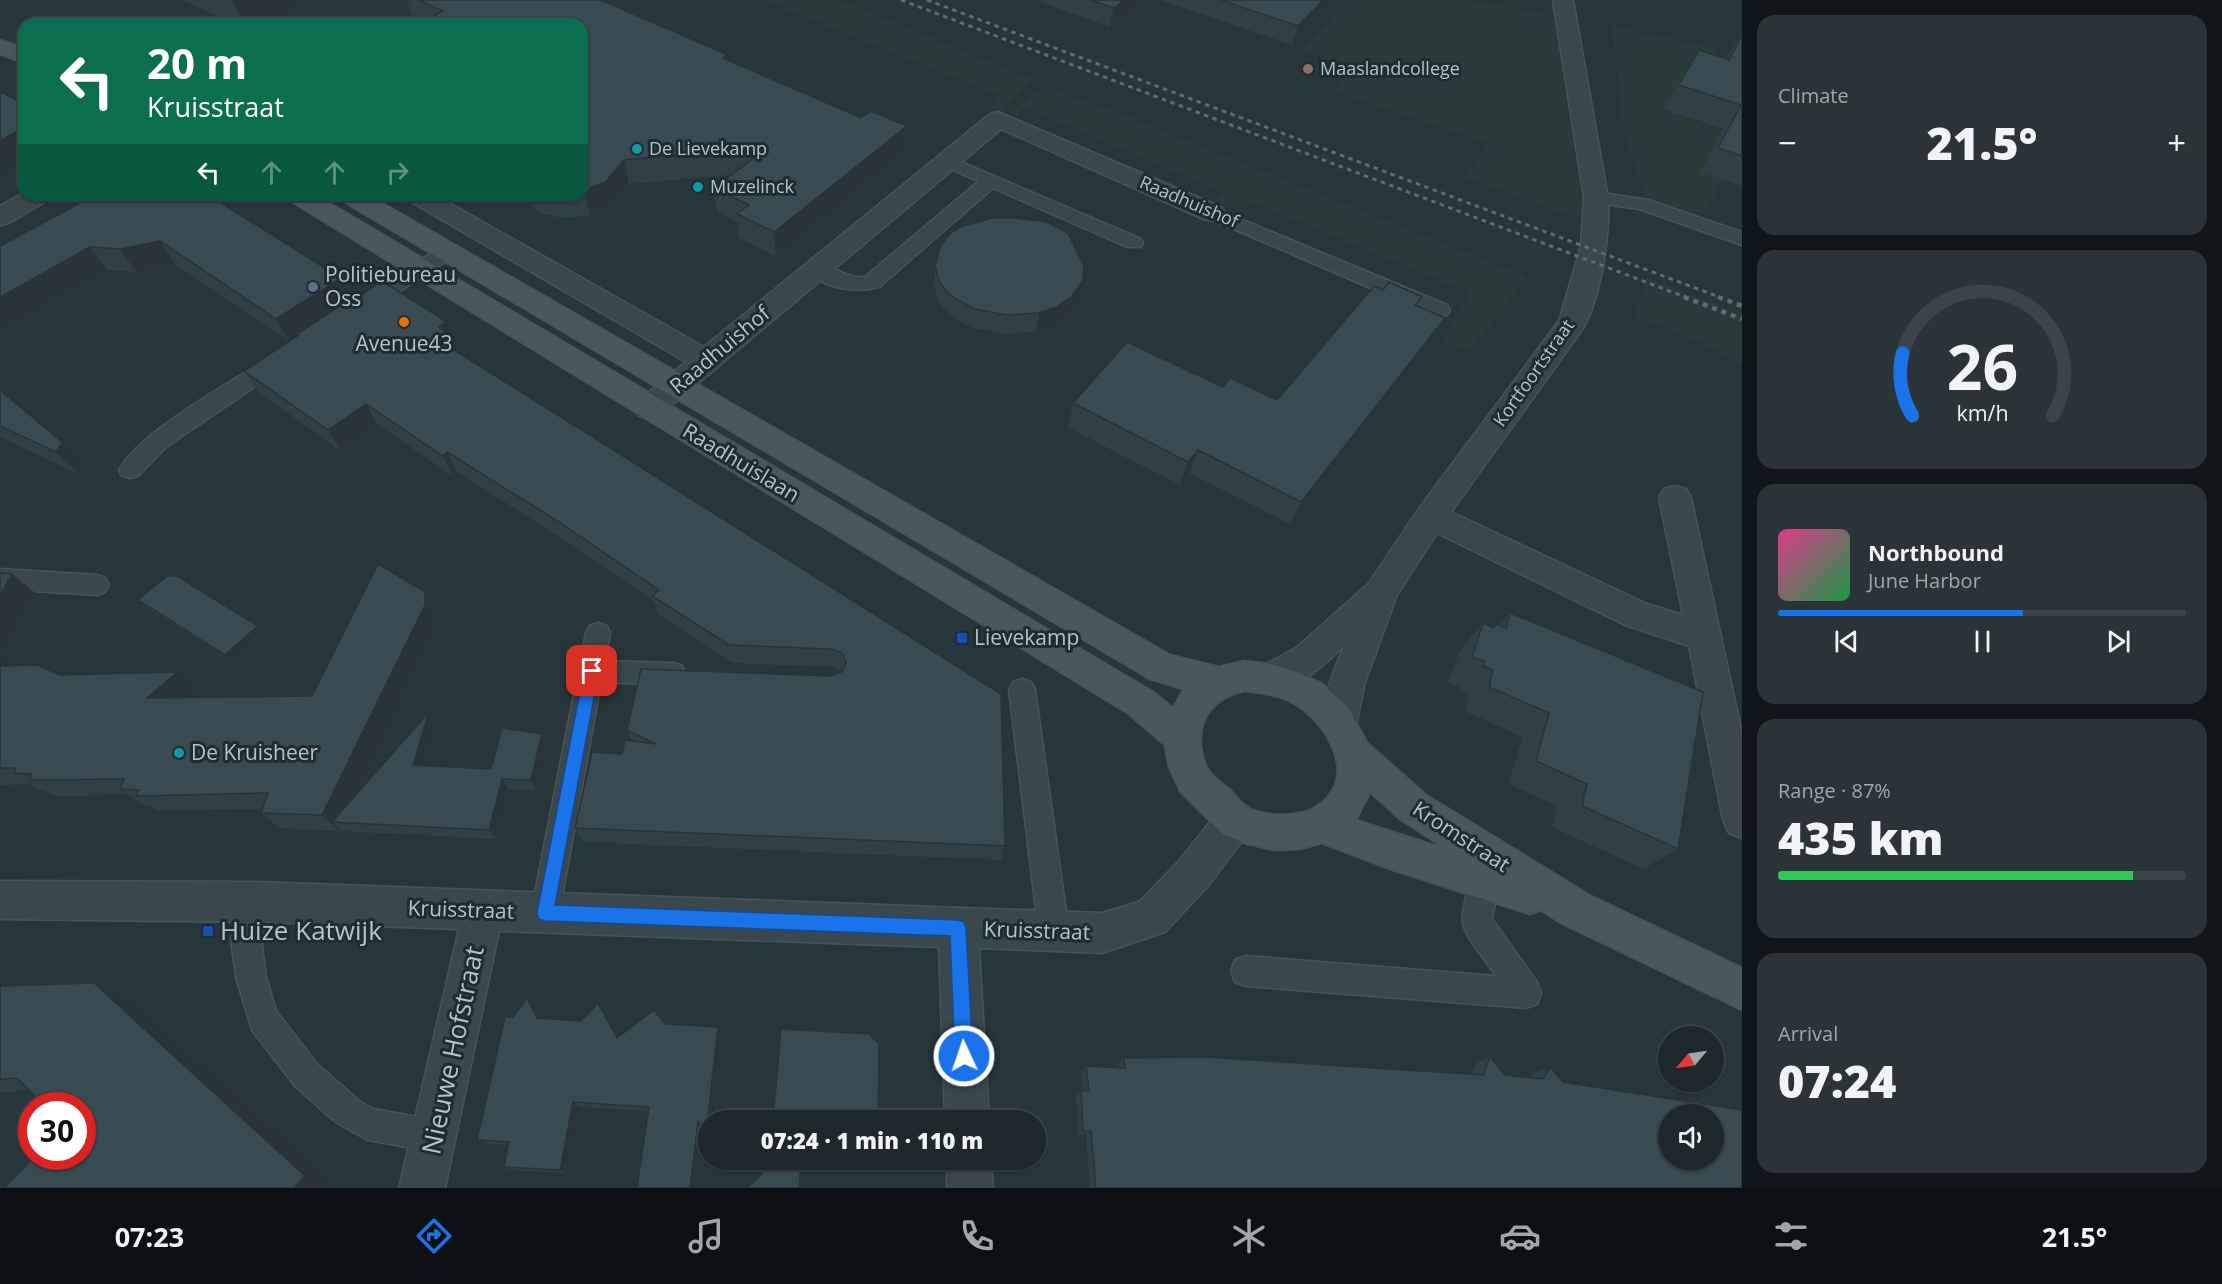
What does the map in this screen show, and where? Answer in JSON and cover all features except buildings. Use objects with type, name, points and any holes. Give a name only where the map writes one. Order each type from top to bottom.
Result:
[{"type":"street","name":"Kortfoortstraat","points":[[1339,721],[1348,682],[1382,590],[1431,516],[1572,323],[1594,251],[1597,219],[1596,198],[1563,0]]},
{"type":"street","points":[[0,46],[18,54]]},
{"type":"street","name":"Raadhuishof","points":[[649,408],[998,119],[1212,213]]},
{"type":"street","points":[[0,217],[28,201]]},
{"type":"street","name":"Raadhuislaan","points":[[308,201],[1141,702],[1181,736]]},
{"type":"street","name":"Raadhuislaan","points":[[360,201],[1162,668],[1218,682]]},
{"type":"street","points":[[427,201],[706,361]]},
{"type":"street","points":[[1676,498],[1742,820]]},
{"type":"street","points":[[1431,516],[1637,615],[1705,637]]},
{"type":"street","name":"Kortfoortstraat","points":[[1273,678],[1308,658],[1382,590]]},
{"type":"street","points":[[1244,676],[1273,678],[1310,694],[1339,721],[1355,755],[1356,783],[1345,807],[1323,825],[1297,832],[1267,831],[1235,820],[1195,781],[1184,759],[1181,736],[1185,716],[1195,699],[1218,682],[1244,676]]},
{"type":"street","name":"Kromstraat","points":[[1355,755],[1413,807],[1575,909],[1742,989]]},
{"type":"street","name":"Kruisstraat","points":[[0,900],[258,902],[1102,933],[1151,918],[1193,874],[1235,820]]},
{"type":"street","name":"Kromstraat","points":[[1323,825],[1393,852],[1575,909]]},
{"type":"street","name":"Nieuwe Hofstraat","points":[[422,1188],[483,911]]},
{"type":"street","points":[[958,928],[967,1110]]},
{"type":"street","points":[[969,1170],[970,1188]]},
{"type":"lane","points":[[947,161],[1134,243]]},
{"type":"lane","points":[[818,269],[846,284],[862,286],[872,282],[991,180]]},
{"type":"lane","points":[[1596,198],[1642,204],[1742,239]]},
{"type":"lane","name":"Raadhuishof","points":[[1212,213],[1440,310]]},
{"type":"lane","points":[[347,317],[448,251]]},
{"type":"lane","points":[[130,470],[158,441],[291,354]]},
{"type":"lane","points":[[0,579],[97,585]]},
{"type":"lane","points":[[545,913],[598,633]]},
{"type":"lane","points":[[592,671],[695,675]]},
{"type":"lane","points":[[1022,690],[1054,933]]},
{"type":"lane","points":[[1246,971],[1526,993],[1477,922],[1485,881]]},
{"type":"lane","points":[[258,902],[246,939],[251,977],[263,1019],[306,1075],[348,1112],[368,1124],[435,1136]]},
{"type":"green space","points":[[764,0],[839,0],[1032,79],[1002,110],[991,107],[990,104],[998,95]]},
{"type":"green space","points":[[1348,0],[1468,0],[1554,16],[1583,219],[1463,178],[1489,144],[1333,90],[1351,68],[1302,50]]},
{"type":"green space","points":[[1612,27],[1715,48],[1716,56],[1705,72],[1694,81],[1676,115],[1742,137],[1722,182],[1704,214],[1647,200],[1624,131]]},
{"type":"green space","points":[[1045,86],[1124,115],[1527,277],[1470,351],[1442,341],[1468,292],[1252,202],[1238,198],[1230,207],[1222,207],[1213,202],[1222,192],[1026,108],[1016,116],[1008,114]]},
{"type":"green space","points":[[1646,277],[1742,314],[1742,364],[1698,341],[1635,317]]},
{"type":"railway","points":[[901,0],[1688,298]]},
{"type":"railway","points":[[927,0],[1722,298]]},
{"type":"railway","points":[[1684,297],[1742,319]]},
{"type":"railway","points":[[1718,297],[1742,306]]},
{"type":"place","name":"Maaslandcollege","points":[[1308,69]]},
{"type":"place","name":"De Lievekamp","points":[[637,149]]},
{"type":"place","name":"Muzelinck","points":[[698,187]]},
{"type":"place","name":"Politiebureau Oss","points":[[313,287]]},
{"type":"place","name":"Avenue43","points":[[404,322]]},
{"type":"place","name":"Lievekamp","points":[[962,638]]},
{"type":"place","name":"De Kruisheer","points":[[179,753]]},
{"type":"place","name":"Huize Katwijk","points":[[208,931]]},
{"type":"route","points":[[592,671],[545,913],[958,928],[964,1056]]}]
